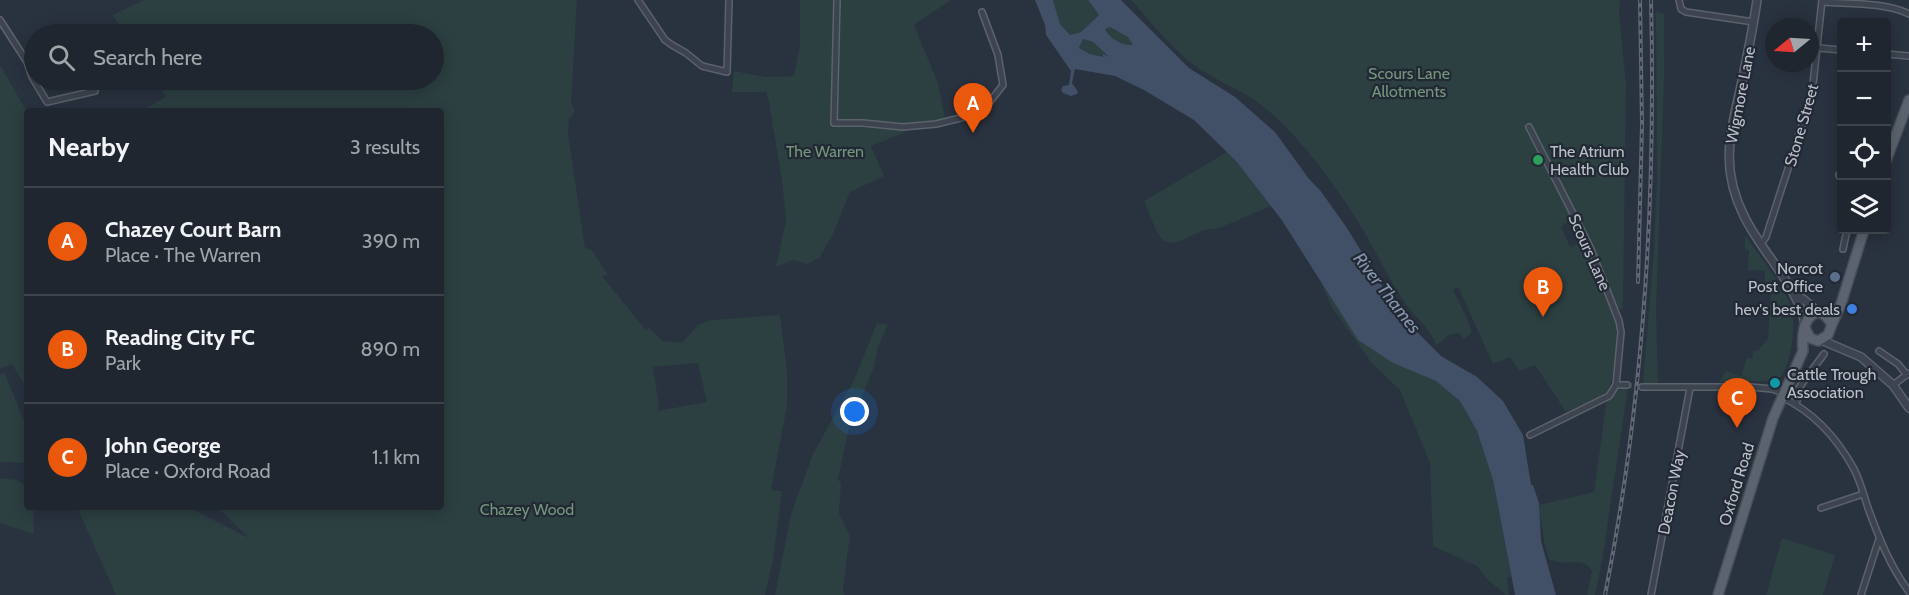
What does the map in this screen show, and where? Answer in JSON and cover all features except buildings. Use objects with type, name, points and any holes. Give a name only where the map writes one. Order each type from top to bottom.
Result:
[{"type":"main road","points":[[1891,150],[1908,105]]},
{"type":"main road","points":[[1803,351],[1820,341],[1831,326],[1863,234]]},
{"type":"main road","points":[[1820,341],[1810,338],[1805,325],[1813,314],[1835,305],[1842,298]]},
{"type":"main road","points":[[1819,313],[1828,317],[1831,326]]},
{"type":"main road","name":"Oxford Road","points":[[1718,595],[1773,418],[1803,351],[1805,325]]},
{"type":"street","points":[[638,0],[665,40],[702,66],[727,72],[729,0]]},
{"type":"street","points":[[837,0],[834,123],[903,127],[936,124],[981,113],[1003,86],[998,55],[982,12]]},
{"type":"street","name":"Wigmore Lane","points":[[1679,0],[1681,9],[1686,12],[1754,22],[1732,122],[1730,170],[1737,199],[1746,221],[1796,295],[1805,325]]},
{"type":"street","points":[[1754,22],[1757,0]]},
{"type":"street","points":[[1822,1],[1869,3],[1900,9],[1909,14]]},
{"type":"street","name":"Stone Street","points":[[1819,36],[1822,1]]},
{"type":"street","points":[[0,20],[24,57]]},
{"type":"street","points":[[1819,48],[1837,50]]},
{"type":"street","points":[[1891,54],[1909,56]]},
{"type":"street","name":"Stone Street","points":[[1761,244],[1766,237],[1812,94],[1815,72]]},
{"type":"street","points":[[40,90],[47,102],[95,91]]},
{"type":"street","name":"Scours Lane","points":[[1529,127],[1590,247],[1619,321],[1621,332],[1616,385]]},
{"type":"street","points":[[1843,249],[1846,234]]},
{"type":"street","name":"Wigmore Lane","points":[[1796,295],[1819,313]]},
{"type":"street","points":[[1831,326],[1833,337],[1843,348]]},
{"type":"street","points":[[1820,341],[1843,348],[1861,357],[1893,385],[1909,408]]},
{"type":"street","points":[[1879,351],[1908,374],[1893,385]]},
{"type":"street","points":[[1796,404],[1798,389],[1824,354]]},
{"type":"street","points":[[1530,435],[1609,396],[1616,385],[1627,385]]},
{"type":"street","points":[[1642,387],[1772,389],[1796,404],[1827,430],[1855,470],[1879,539],[1909,592]]},
{"type":"street","name":"Deacon Way","points":[[1651,595],[1690,388]]},
{"type":"street","points":[[1821,508],[1863,494]]},
{"type":"street","points":[[1861,595],[1879,539]]},
{"type":"green space","name":"Chazey Wood","points":[[144,0],[577,0],[571,102],[575,112],[569,119],[568,134],[585,248],[592,250],[608,275],[602,276],[645,329],[649,328],[663,341],[682,343],[698,325],[711,320],[780,315],[787,372],[787,406],[771,490],[782,491],[773,560],[765,595],[116,595],[78,510],[194,510],[249,538],[220,510],[444,510],[444,108],[146,108],[166,97],[161,90],[444,90],[444,24],[119,24],[113,15]],"holes":[[[698,363],[707,402],[657,411],[659,405],[653,367]]]},
{"type":"green space","name":"The Warren","points":[[800,0],[951,0],[914,25],[938,83],[945,119],[907,127],[871,122],[906,132],[871,146],[884,176],[850,192],[833,234],[820,257],[808,264],[793,260],[776,267],[786,220],[769,102],[766,92],[732,92],[734,71],[765,77],[794,76],[800,45]]},
{"type":"green space","points":[[1053,0],[1088,0],[1099,15],[1081,32],[1070,35],[1060,24]]},
{"type":"green space","name":"Scours Lane Allotments","points":[[1131,0],[1620,0],[1619,14],[1626,83],[1623,309],[1617,310],[1610,288],[1578,216],[1561,226],[1570,247],[1584,241],[1616,322],[1615,358],[1608,390],[1594,400],[1566,412],[1535,365],[1520,371],[1510,357],[1493,364],[1458,287],[1453,290],[1472,333],[1464,339],[1459,333],[1451,334],[1436,345],[1429,332],[1401,297],[1345,203],[1291,132],[1256,101],[1191,63],[1167,41]]},
{"type":"green space","points":[[1656,11],[1664,14],[1656,310],[1658,383],[1643,383],[1654,251],[1657,177]]},
{"type":"green space","points":[[1110,27],[1128,37],[1134,45],[1113,39],[1105,29]]},
{"type":"green space","points":[[1083,39],[1093,42],[1109,57],[1104,55],[1103,58],[1079,48]]},
{"type":"green space","points":[[0,65],[25,108],[24,384],[12,364],[0,369]]},
{"type":"green space","points":[[1227,152],[1271,206],[1217,229],[1203,231],[1175,243],[1163,240],[1144,201]]},
{"type":"green space","points":[[1745,235],[1779,284],[1792,309],[1793,331],[1790,355],[1777,381],[1719,382],[1726,371],[1741,376],[1747,358],[1752,359],[1753,351],[1757,351],[1768,339],[1771,293],[1764,292],[1765,271],[1748,270],[1749,251],[1745,249]]},
{"type":"green space","points":[[1319,278],[1358,340],[1393,363],[1437,381],[1460,401],[1477,431],[1493,480],[1511,576],[1507,578],[1509,595],[1487,579],[1477,566],[1433,546],[1430,463],[1400,390],[1371,362],[1331,306]]},
{"type":"green space","points":[[877,323],[888,325],[878,346],[874,367],[849,428],[838,479],[841,484],[839,513],[850,536],[843,587],[844,595],[775,595],[791,514],[813,454],[854,380]]},
{"type":"green space","points":[[4,372],[24,419],[24,463],[0,462],[0,375]]},
{"type":"green space","points":[[1628,388],[1602,561],[1595,595],[1587,595],[1592,571],[1589,567],[1581,563],[1549,560],[1539,505],[1594,492],[1607,398],[1619,390]]},
{"type":"green space","points":[[0,478],[17,480],[24,485],[24,510],[33,510],[34,534],[0,523]]},
{"type":"green space","points":[[1782,538],[1835,555],[1823,595],[1766,595]]},
{"type":"water","points":[[1035,0],[1053,0],[1060,24],[1070,35],[1081,32],[1099,15],[1088,0],[1121,0],[1189,68],[1235,97],[1275,132],[1347,228],[1400,315],[1441,356],[1477,377],[1503,401],[1523,435],[1531,485],[1533,485],[1539,503],[1541,541],[1556,595],[1515,595],[1493,480],[1477,431],[1460,401],[1436,381],[1393,363],[1358,340],[1281,219],[1236,161],[1194,120],[1144,90],[1115,76],[1075,69],[1072,83],[1077,94],[1071,96],[1063,93],[1061,90],[1063,86],[1069,85],[1071,71],[1046,35],[1045,25]],"holes":[[[1110,27],[1128,37],[1133,45],[1113,39],[1105,29]],[[1083,39],[1093,42],[1109,57],[1103,54],[1103,57],[1090,54],[1079,48]]]},
{"type":"tunnel","points":[[1627,385],[1642,387]]},
{"type":"railway","points":[[1638,282],[1642,124],[1640,0]]},
{"type":"railway","points":[[1605,595],[1629,447],[1644,299],[1651,150],[1651,0]]},
{"type":"place","name":"Chazey Court Barn","points":[[973,133]]},
{"type":"place","name":"The Atrium Health Club","points":[[1538,160]]},
{"type":"place","name":"Norcot Post Office","points":[[1835,277]]},
{"type":"place","name":"hev's best deals","points":[[1852,309]]},
{"type":"place","name":"Reading City FC","points":[[1543,317]]},
{"type":"place","name":"Cattle Trough Association","points":[[1775,383]]},
{"type":"place","name":"John George","points":[[1737,428]]},
{"type":"water label","name":"River Thames","points":[[1387,293]]}]
